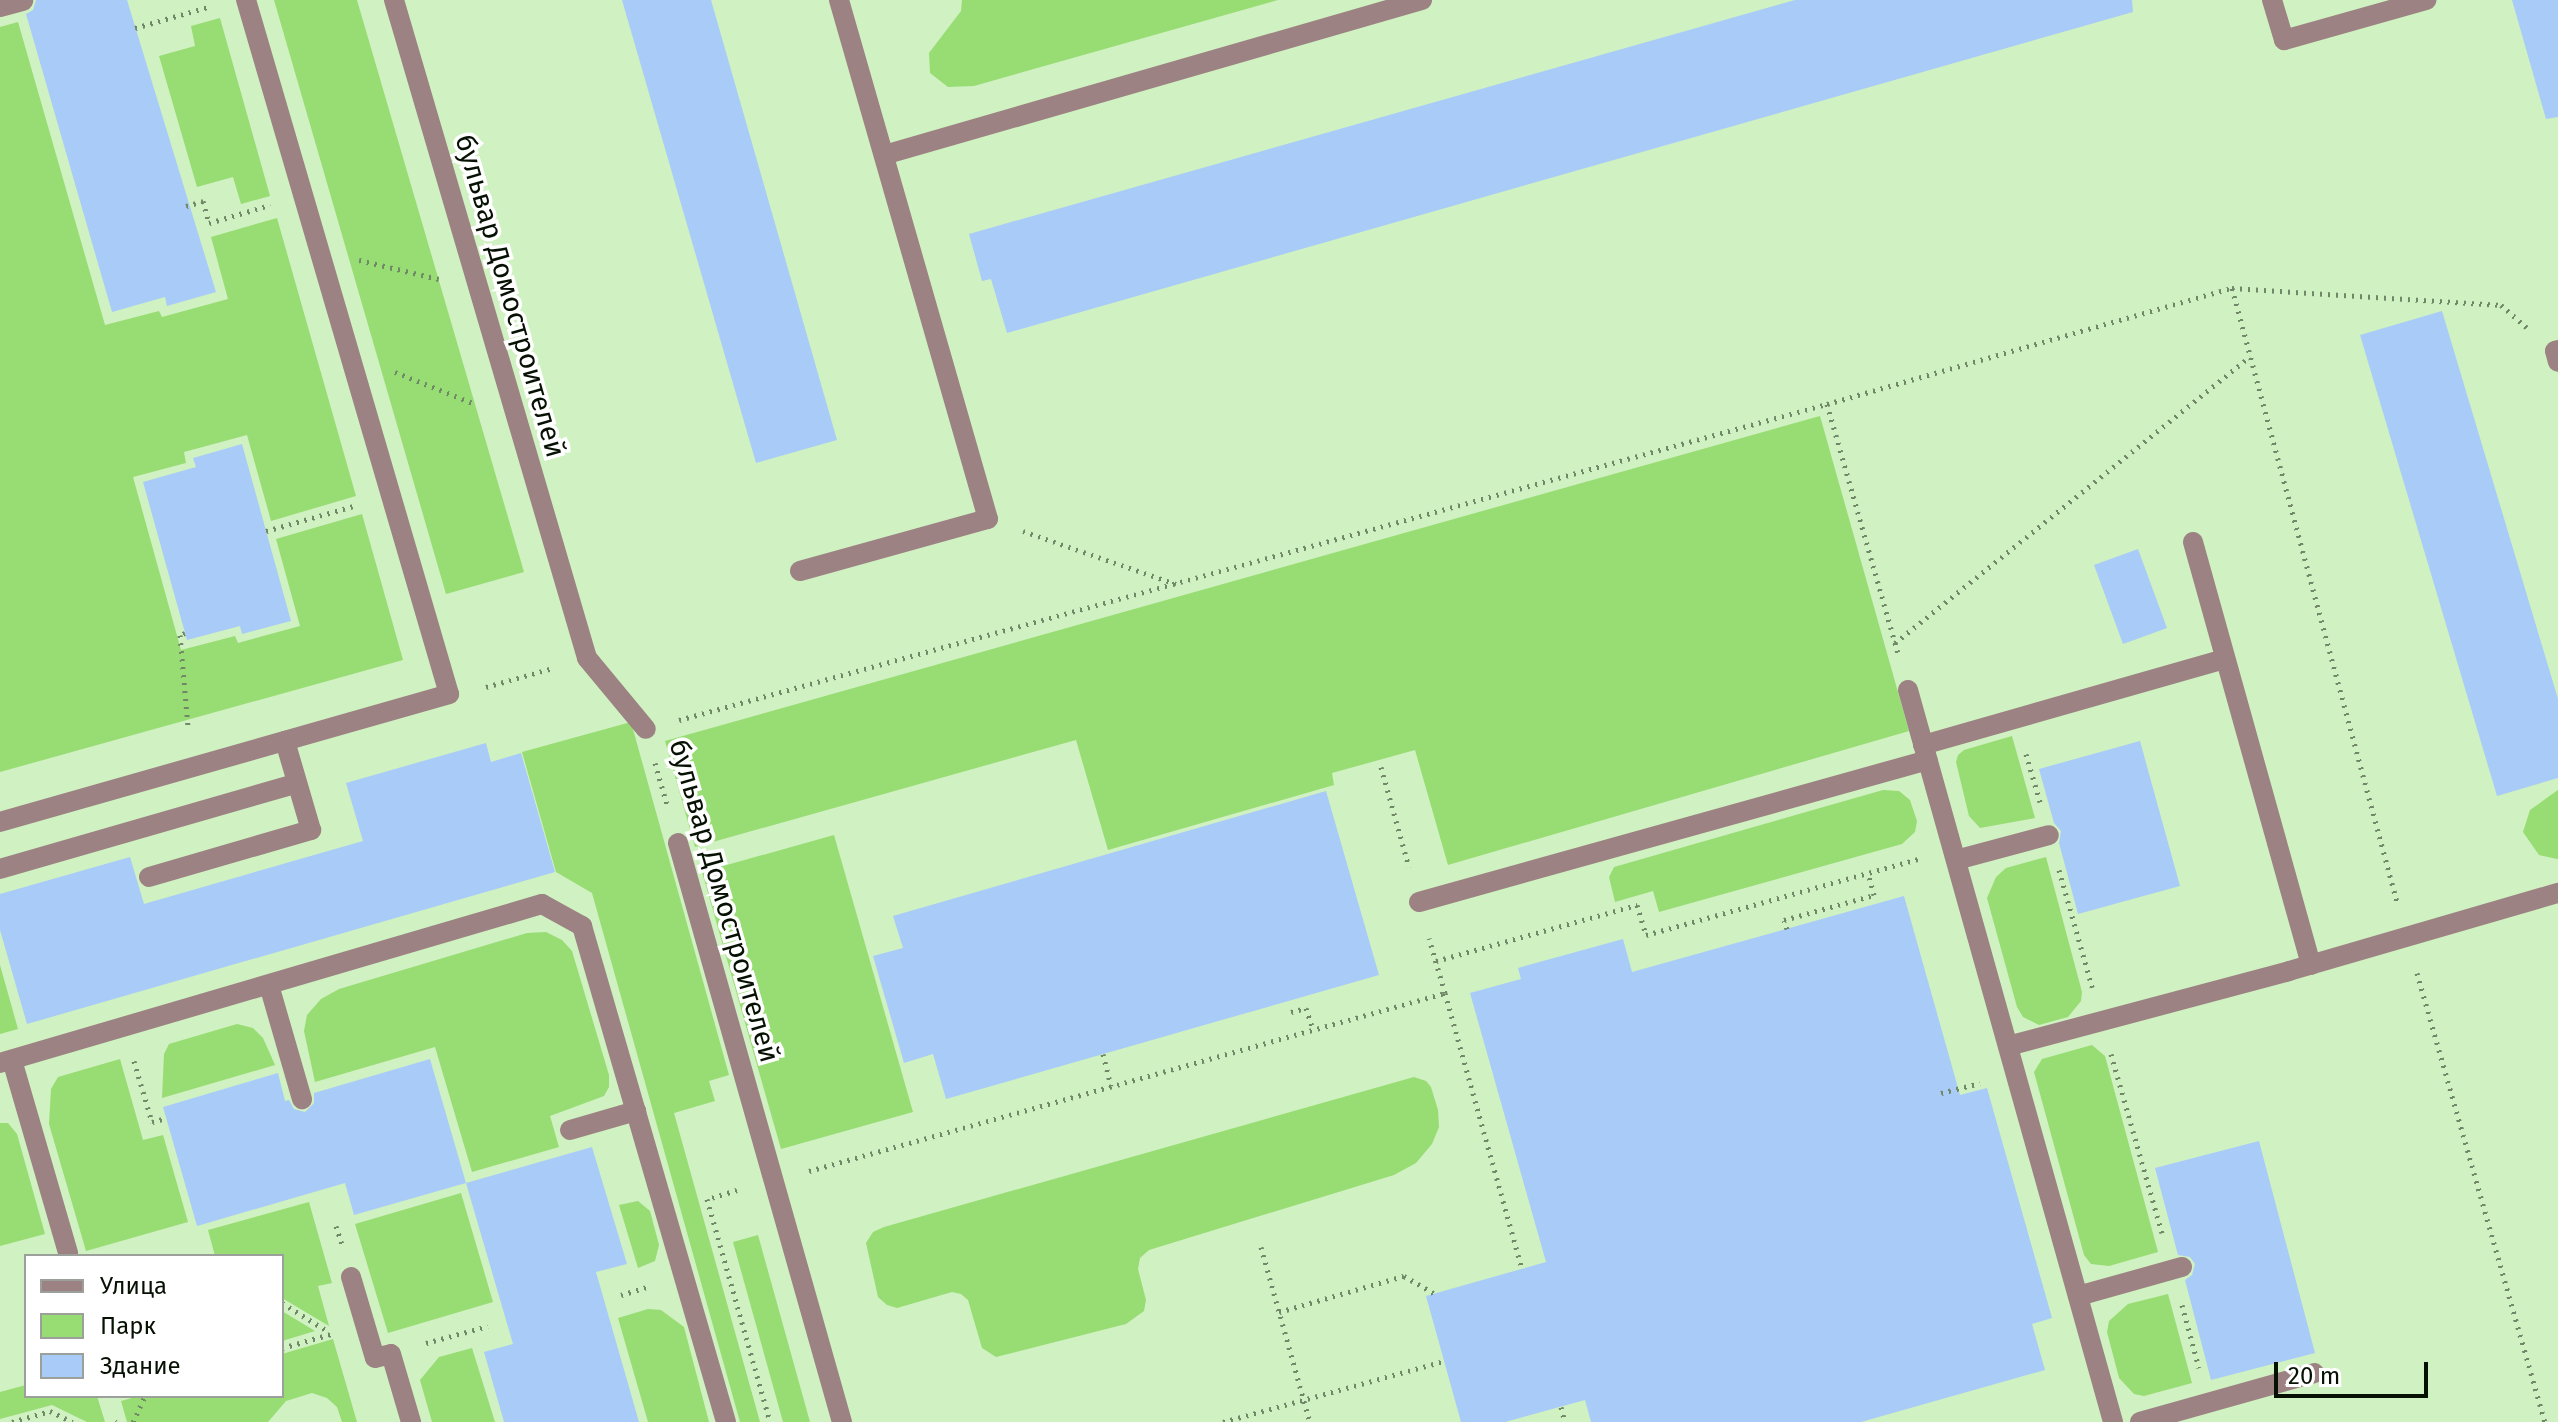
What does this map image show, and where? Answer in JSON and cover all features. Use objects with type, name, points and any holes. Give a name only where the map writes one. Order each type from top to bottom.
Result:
[{"type":"street","points":[[0,822],[449,694],[246,0]]},
{"type":"street","name":"бульвар Домостроителей","points":[[394,0],[587,658],[646,729]]},
{"type":"street","points":[[800,571],[988,519],[839,0]]},
{"type":"street","points":[[884,155],[1422,0]]},
{"type":"street","points":[[2272,0],[2284,40],[2426,0]]},
{"type":"street","points":[[0,7],[23,1]]},
{"type":"street","points":[[2193,542],[2311,965]]},
{"type":"street","points":[[1419,902],[1926,752],[2225,659]]},
{"type":"street","points":[[1908,690],[2113,1422]]},
{"type":"street","points":[[149,877],[311,830],[285,741]]},
{"type":"street","points":[[0,869],[297,783]]},
{"type":"street","points":[[1954,855],[2049,835]]},
{"type":"street","name":"бульвар Домостроителей","points":[[678,843],[842,1422]]},
{"type":"street","points":[[2008,1046],[2311,965],[2558,893]]},
{"type":"street","points":[[68,1253],[6,1061],[542,904],[582,926],[726,1422]]},
{"type":"street","points":[[269,985],[302,1099]]},
{"type":"street","points":[[570,1130],[636,1111]]},
{"type":"street","points":[[2078,1296],[2182,1267]]},
{"type":"street","points":[[351,1277],[375,1358],[391,1354],[411,1422]]},
{"type":"street","points":[[2140,1422],[2314,1373]]},
{"type":"path","points":[[135,28],[219,4]]},
{"type":"path","points":[[186,206],[203,201],[209,223],[303,196]]},
{"type":"path","points":[[319,250],[478,289]]},
{"type":"path","points":[[2232,288],[2407,937],[2545,1422]]},
{"type":"path","points":[[646,729],[1827,404],[2232,288],[2501,305],[2557,354]]},
{"type":"path","points":[[350,354],[517,421]]},
{"type":"path","points":[[1895,643],[2250,357]]},
{"type":"path","points":[[1827,404],[1908,690]]},
{"type":"path","points":[[266,531],[391,496]]},
{"type":"path","points":[[988,519],[1176,584]]},
{"type":"path","points":[[185,633],[180,635],[188,727]]},
{"type":"path","points":[[449,694],[467,692],[587,658]]},
{"type":"path","name":"бульвар Домостроителей","points":[[646,729],[678,843]]},
{"type":"path","points":[[1381,767],[1522,1269]]},
{"type":"path","points":[[1436,961],[1637,905],[1646,935],[1868,873],[1954,855]]},
{"type":"path","points":[[1787,929],[1784,920],[1874,895],[1868,873]]},
{"type":"path","points":[[1840,904],[1842,913]]},
{"type":"path","points":[[804,1172],[1445,993]]},
{"type":"path","points":[[1291,1012],[1306,1008],[1313,1030]]},
{"type":"path","points":[[124,1028],[152,1122],[166,1118]]},
{"type":"path","points":[[1103,1054],[1111,1086]]},
{"type":"path","points":[[1941,1093],[1973,1084]]},
{"type":"path","points":[[770,1422],[707,1199],[774,1180]]},
{"type":"path","points":[[1261,1247],[1310,1422]]},
{"type":"path","points":[[1279,1312],[1404,1276],[1434,1293]]},
{"type":"path","points":[[284,1304],[332,1333]]},
{"type":"path","points":[[284,1347],[365,1324]]},
{"type":"path","points":[[458,1334],[488,1326]]},
{"type":"path","points":[[1223,1422],[1444,1361]]},
{"type":"path","points":[[133,1422],[144,1398]]},
{"type":"path","points":[[1561,1407],[1565,1422]]},
{"type":"path","points":[[12,1422],[50,1411],[73,1422]]},
{"type":"green space","points":[[274,0],[357,0],[524,572],[446,594]]},
{"type":"green space","points":[[962,0],[1278,0],[974,86],[948,87],[930,73],[929,53],[961,11]]},
{"type":"green space","points":[[220,18],[270,196],[241,204],[233,177],[197,187],[159,56],[195,46],[191,26]]},
{"type":"green space","points":[[18,22],[105,325],[159,311],[162,317],[228,299],[211,237],[277,218],[356,496],[271,521],[247,435],[184,452],[186,463],[133,477],[181,650],[235,636],[238,643],[300,626],[276,539],[362,514],[403,660],[0,772],[0,27]]},
{"type":"green space","points":[[1820,416],[1909,731],[1448,865],[1415,750],[1332,773],[1334,785],[1108,850],[1076,740],[695,847],[665,741]]},
{"type":"green space","points":[[631,722],[729,1075],[709,1081],[715,1101],[674,1113],[760,1422],[740,1422],[592,893],[556,872],[522,752]]},
{"type":"green space","points":[[2012,736],[2035,818],[1980,828],[1969,816],[1956,762],[1958,755],[1964,750]]},
{"type":"green space","points":[[1883,790],[1899,791],[1910,800],[1917,821],[1915,832],[1902,844],[1659,912],[1653,891],[1615,902],[1609,877],[1614,867]]},
{"type":"green space","points":[[2558,790],[2557,859],[2539,855],[2523,832],[2530,810]]},
{"type":"green space","points":[[834,835],[913,1112],[781,1149],[702,872]]},
{"type":"green space","points":[[2046,857],[2082,992],[2081,1001],[2068,1017],[2039,1025],[2023,1017],[2017,1007],[1987,898],[1996,877],[2006,868]]},
{"type":"green space","points":[[546,932],[562,940],[572,951],[609,1075],[609,1087],[604,1096],[550,1116],[559,1147],[472,1172],[435,1047],[315,1082],[304,1031],[307,1015],[321,999],[339,989],[527,933]]},
{"type":"green space","points":[[0,965],[18,1029],[0,1034]]},
{"type":"green space","points":[[237,1024],[253,1028],[263,1038],[275,1065],[162,1098],[164,1054],[169,1044]]},
{"type":"green space","points":[[2092,1045],[2105,1056],[2158,1252],[2109,1266],[2091,1264],[2084,1255],[2034,1072],[2042,1059]]},
{"type":"green space","points":[[120,1059],[143,1140],[163,1135],[188,1222],[86,1251],[49,1124],[51,1089],[58,1077]]},
{"type":"green space","points":[[1414,1077],[1426,1081],[1431,1087],[1439,1127],[1432,1144],[1416,1163],[1394,1175],[1149,1250],[1140,1258],[1138,1269],[1146,1300],[1144,1311],[1126,1324],[996,1357],[982,1348],[968,1300],[961,1294],[952,1292],[897,1308],[887,1305],[878,1297],[866,1243],[873,1232],[884,1227]]},
{"type":"green space","points":[[0,1123],[8,1123],[17,1134],[45,1234],[0,1246]]},
{"type":"green space","points":[[461,1193],[493,1302],[388,1333],[355,1224]]},
{"type":"green space","points":[[638,1201],[650,1211],[659,1245],[655,1261],[638,1268],[619,1205]]},
{"type":"green space","points":[[309,1202],[332,1283],[318,1286],[329,1326],[284,1299],[284,1254],[214,1254],[208,1230]]},
{"type":"green space","points":[[758,1235],[810,1422],[783,1422],[733,1242]]},
{"type":"green space","points":[[2168,1294],[2192,1383],[2144,1396],[2134,1394],[2119,1378],[2107,1332],[2109,1321],[2128,1304]]},
{"type":"green space","points":[[648,1309],[661,1310],[684,1327],[709,1422],[648,1422],[618,1318]]},
{"type":"green space","points":[[284,1312],[315,1331],[284,1340]]},
{"type":"green space","points":[[333,1339],[357,1422],[342,1422],[337,1407],[327,1398],[312,1393],[286,1401],[268,1422],[127,1422],[121,1401],[132,1398],[284,1398],[284,1353]]},
{"type":"green space","points":[[472,1348],[495,1422],[432,1422],[420,1380],[439,1357]]},
{"type":"green space","points":[[24,1386],[24,1398],[98,1398],[105,1422],[87,1422],[52,1405],[0,1419],[0,1392]]},
{"type":"building","points":[[36,0],[127,0],[216,292],[167,306],[165,297],[112,312],[26,14],[33,10]]},
{"type":"building","points":[[622,0],[711,0],[837,440],[756,463]]},
{"type":"building","points":[[1795,0],[2132,0],[2133,12],[1007,333],[991,279],[982,281],[969,234]]},
{"type":"building","points":[[2512,0],[2558,0],[2558,117],[2546,119]]},
{"type":"building","points":[[2442,311],[2558,699],[2558,778],[2497,796],[2360,335]]},
{"type":"building","points":[[242,444],[291,621],[242,634],[240,626],[187,640],[143,482],[196,467],[193,458]]},
{"type":"building","points":[[2138,549],[2167,628],[2123,644],[2094,565]]},
{"type":"building","points":[[2140,741],[2180,886],[2078,914],[2059,843],[2061,831],[2054,823],[2039,769]]},
{"type":"building","points":[[486,743],[491,762],[521,753],[555,872],[27,1024],[0,930],[0,894],[130,857],[144,904],[363,841],[346,783]]},
{"type":"building","points":[[1326,791],[1379,975],[946,1099],[933,1054],[904,1063],[873,956],[903,948],[893,916]]},
{"type":"building","points":[[1904,896],[1960,1095],[1987,1088],[2052,1318],[2032,1324],[2045,1370],[1861,1422],[1591,1422],[1585,1400],[1505,1422],[1461,1422],[1426,1296],[1546,1262],[1470,993],[1521,979],[1518,968],[1623,939],[1632,972]]},
{"type":"building","points":[[430,1059],[466,1183],[354,1215],[345,1183],[197,1226],[163,1107],[278,1073],[285,1101],[289,1100],[294,1109],[305,1112],[314,1103],[314,1093]]},
{"type":"building","points":[[2259,1141],[2315,1353],[2211,1380],[2185,1280],[2192,1275],[2195,1264],[2190,1257],[2178,1255],[2155,1168]]},
{"type":"building","points":[[592,1147],[627,1264],[596,1272],[639,1422],[504,1422],[484,1352],[513,1344],[466,1183]]}]
